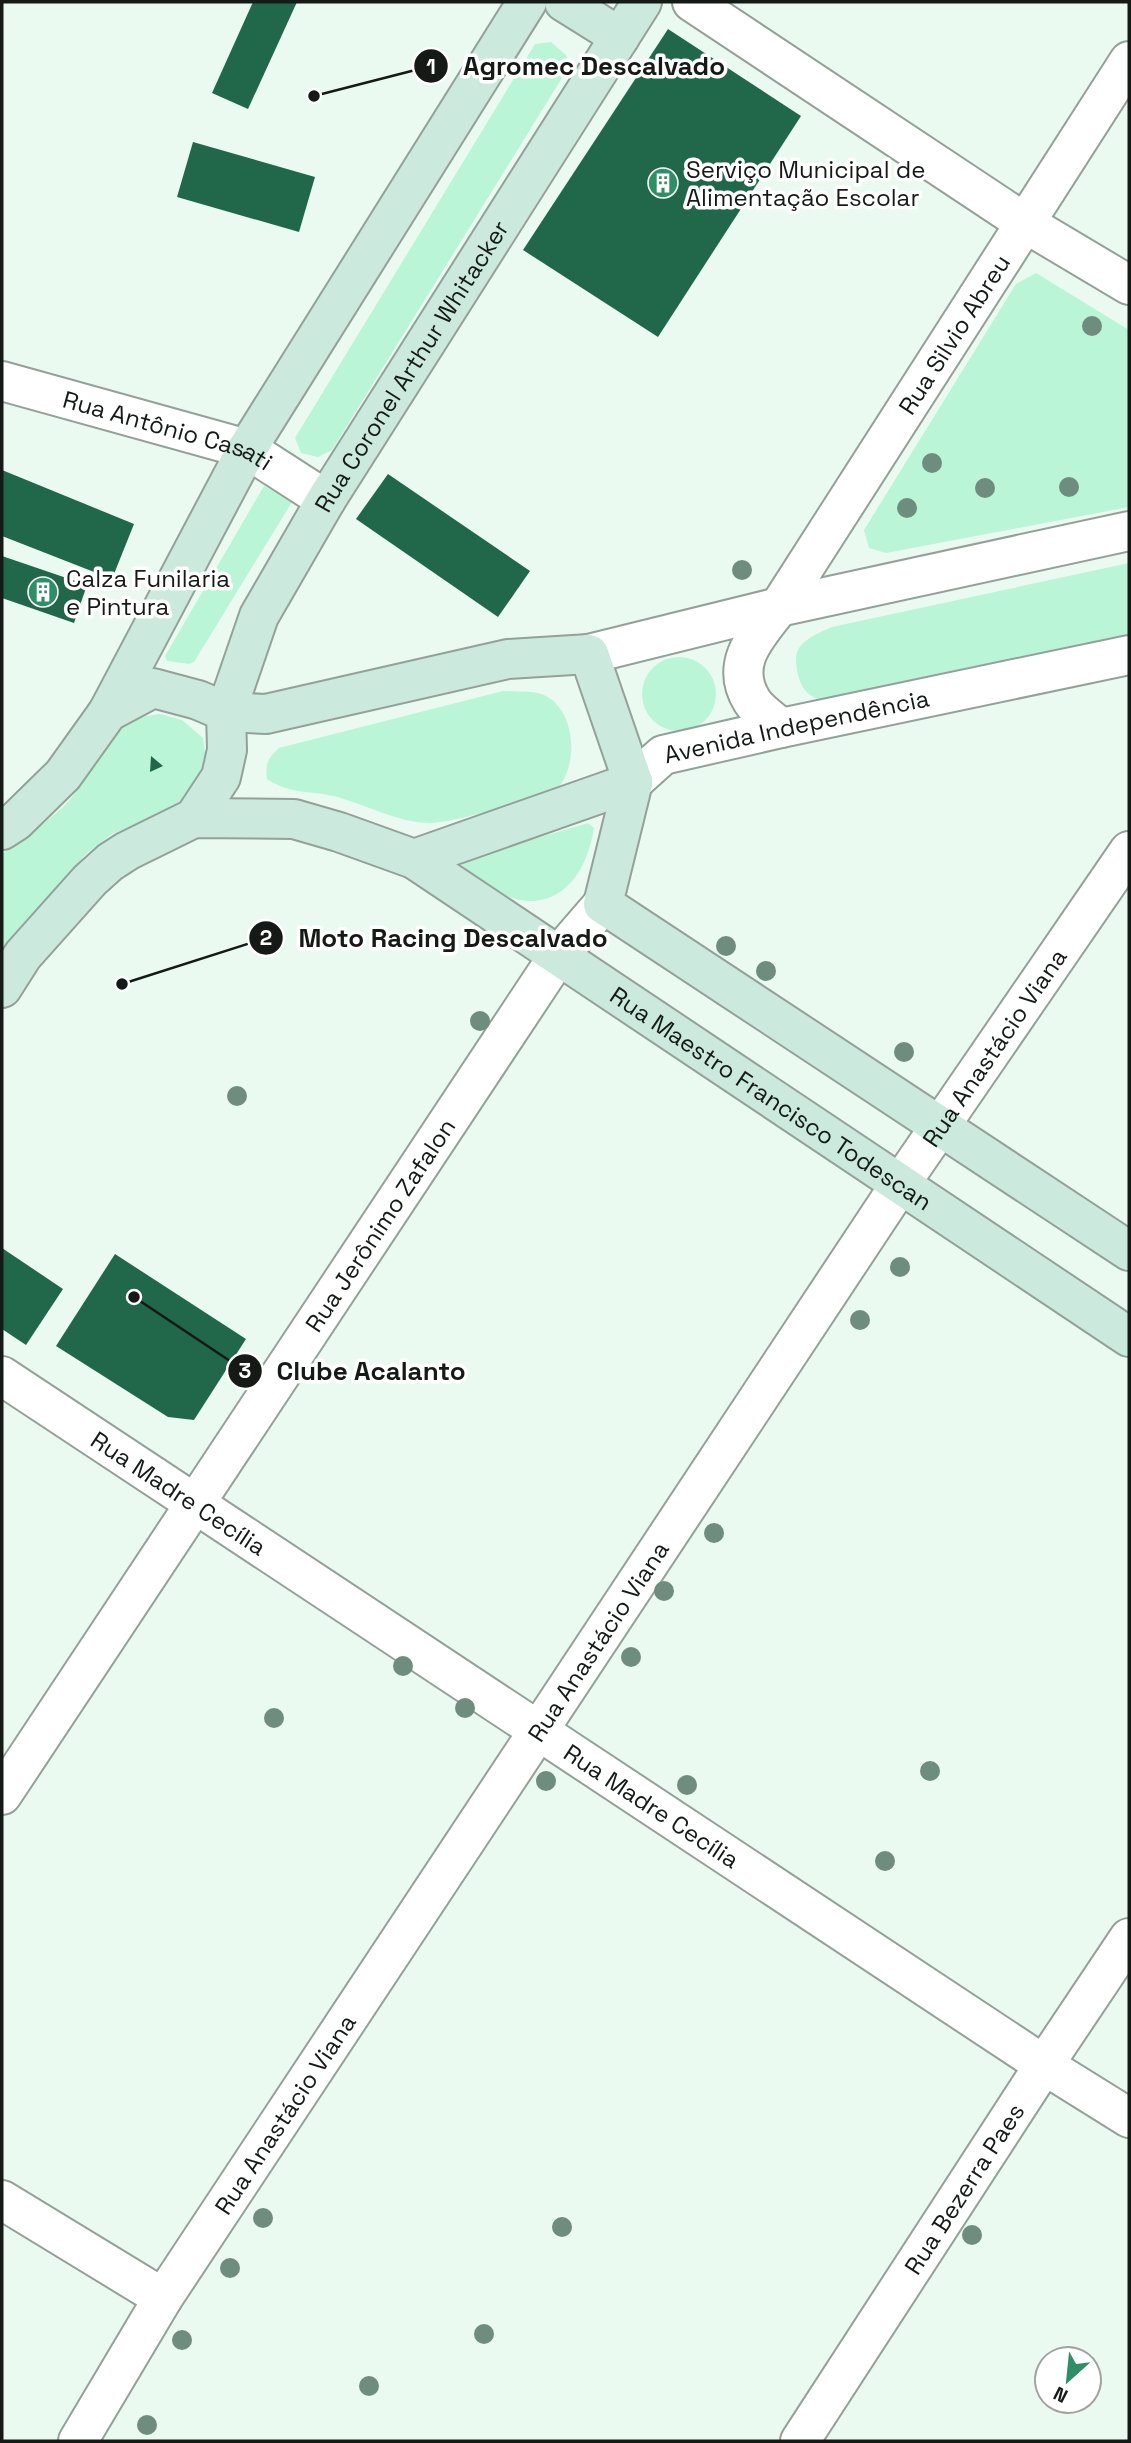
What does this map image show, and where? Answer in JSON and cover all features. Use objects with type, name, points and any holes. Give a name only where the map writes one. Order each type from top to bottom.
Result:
[{"type":"main road","points":[[2,830],[16,821],[63,775],[108,712],[247,449],[527,2]]},
{"type":"main road","points":[[564,2],[620,37]]},
{"type":"main road","name":"Rua Coronel Arthur Whitacker","points":[[194,818],[221,777],[227,750],[226,712],[259,617],[326,500],[642,2]]},
{"type":"main road","points":[[108,712],[153,688],[198,700],[226,712],[266,714],[508,659],[589,654],[633,782],[603,904],[1129,1251]]},
{"type":"main road","name":"Avenida Independência","points":[[414,859],[633,782]]},
{"type":"main road","points":[[2,988],[23,955],[90,880],[110,862],[127,850],[194,818],[294,819],[414,859]]},
{"type":"main road","name":"Rua Maestro Francisco Todescan","points":[[414,859],[901,1182],[1129,1337]]},
{"type":"street","points":[[692,2],[1025,223],[1129,285]]},
{"type":"street","name":"Rua Silvio Abreu","points":[[781,728],[752,702],[742,674],[749,645],[779,607],[1129,61]]},
{"type":"street","name":"Rua Antônio Casati","points":[[2,382],[247,449],[326,500]]},
{"type":"street","points":[[589,654],[779,607],[1129,531]]},
{"type":"street","name":"Avenida Independência","points":[[633,782],[663,755],[1129,655]]},
{"type":"street","name":"Rua Anastácio Viana","points":[[78,2441],[163,2298],[901,1182],[1129,851]]},
{"type":"street","name":"Rua Jerônimo Zafalon","points":[[2,1795],[558,956],[603,904]]},
{"type":"street","name":"Rua Madre Cecília","points":[[2,1376],[1044,2065],[1129,2118]]},
{"type":"street","name":"Rua Bezerra Paes","points":[[800,2441],[1129,1938]]},
{"type":"street","points":[[2,2200],[163,2298]]},
{"type":"green space","points":[[551,42],[566,55],[570,65],[332,450],[318,457],[301,453],[295,438],[535,44]]},
{"type":"green space","points":[[1036,273],[1129,330],[1129,507],[886,553],[869,548],[864,530],[1016,284]]},
{"type":"green space","points":[[264,486],[292,502],[194,662],[189,664],[167,661],[165,656]]},
{"type":"green space","points":[[1129,563],[1129,638],[830,701],[811,696],[799,679],[796,659],[799,648],[810,638],[832,627]]},
{"type":"green space","points":[[672,657],[686,657],[700,663],[710,673],[716,694],[710,715],[700,725],[686,731],[672,731],[658,725],[648,715],[642,701],[642,687],[648,673],[658,663]]},
{"type":"green space","points":[[503,691],[542,694],[557,704],[565,716],[570,731],[570,762],[558,788],[541,800],[431,823],[394,817],[333,796],[292,790],[267,779],[268,762],[279,748]]},
{"type":"green space","points":[[160,714],[182,720],[203,738],[205,754],[200,773],[182,799],[165,813],[112,834],[86,854],[19,930],[2,958],[2,854],[63,807],[76,792],[101,748],[122,726],[138,718]]},
{"type":"green space","points":[[588,823],[594,828],[587,856],[575,877],[561,891],[544,899],[525,901],[504,895],[483,883],[462,865],[463,860]]},
{"type":"building","points":[[253,2],[297,2],[248,109],[212,93]]},
{"type":"building","name":"Serviço Municipal de Alimentação Escolar","points":[[668,29],[801,116],[658,337],[523,250]]},
{"type":"building","points":[[193,142],[315,177],[299,232],[177,197]]},
{"type":"building","points":[[2,470],[134,524],[112,579],[2,536]]},
{"type":"building","points":[[388,474],[530,571],[498,617],[356,519]]},
{"type":"building","name":"Calza Funilaria e Pintura","points":[[2,556],[87,585],[74,623],[2,598]]},
{"type":"building","points":[[151,756],[163,766],[150,772]]},
{"type":"building","points":[[2,1248],[63,1289],[26,1345],[2,1329]]},
{"type":"building","points":[[115,1254],[246,1339],[194,1420],[168,1417],[56,1346]]},
{"type":"place","name":"Agromec Descalvado","points":[[314,96]]},
{"type":"place","name":"Serviço Municipal de Alimentação Escolar","points":[[663,183]]},
{"type":"place","name":"Calza Funilaria e Pintura","points":[[43,592]]},
{"type":"place","name":"Moto Racing Descalvado","points":[[122,984]]},
{"type":"place","name":"Clube Acalanto","points":[[134,1297]]}]
